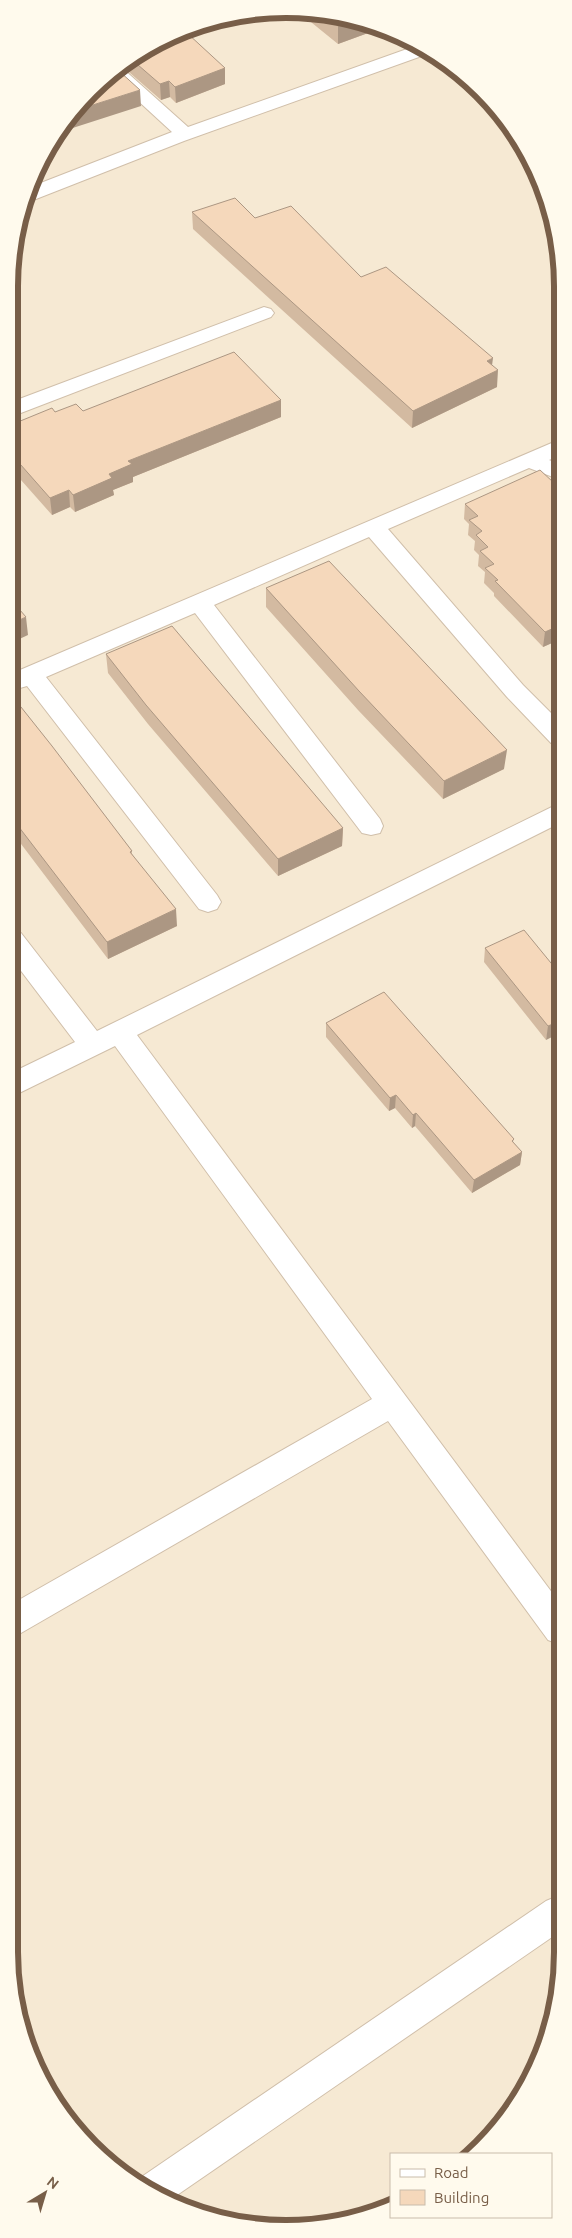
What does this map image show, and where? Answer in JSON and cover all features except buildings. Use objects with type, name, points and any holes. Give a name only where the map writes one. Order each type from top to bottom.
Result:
[{"type":"street","points":[[35,193],[92,168],[418,52]]},
{"type":"street","points":[[120,75],[185,134]]},
{"type":"street","points":[[18,407],[264,313]]},
{"type":"street","points":[[208,902],[22,678],[554,449]]},
{"type":"street","points":[[530,460],[554,470]]},
{"type":"street","points":[[373,527],[515,691],[554,732]]},
{"type":"street","points":[[199,602],[371,826]]},
{"type":"street","points":[[18,1082],[554,815]]},
{"type":"street","points":[[18,948],[93,1045]]},
{"type":"street","points":[[119,1031],[554,1622]]},
{"type":"street","points":[[18,1617],[392,1403]]},
{"type":"street","points":[[156,2187],[554,1916]]},
{"type":"shaded area","points":[[268,18],[321,20],[372,32],[405,45],[449,73],[476,96],[499,123],[527,167],[545,217],[554,268],[554,1970],[552,1987],[540,2038],[527,2071],[499,2115],[464,2153],[390,2153],[390,2200],[355,2211],[321,2218],[268,2220],[217,2211],[167,2193],[123,2165],[96,2142],[73,2115],[45,2071],[32,2038],[18,1970],[18,268],[20,251],[32,200],[53,152],[84,109],[123,73],[167,45],[217,27]]}]
